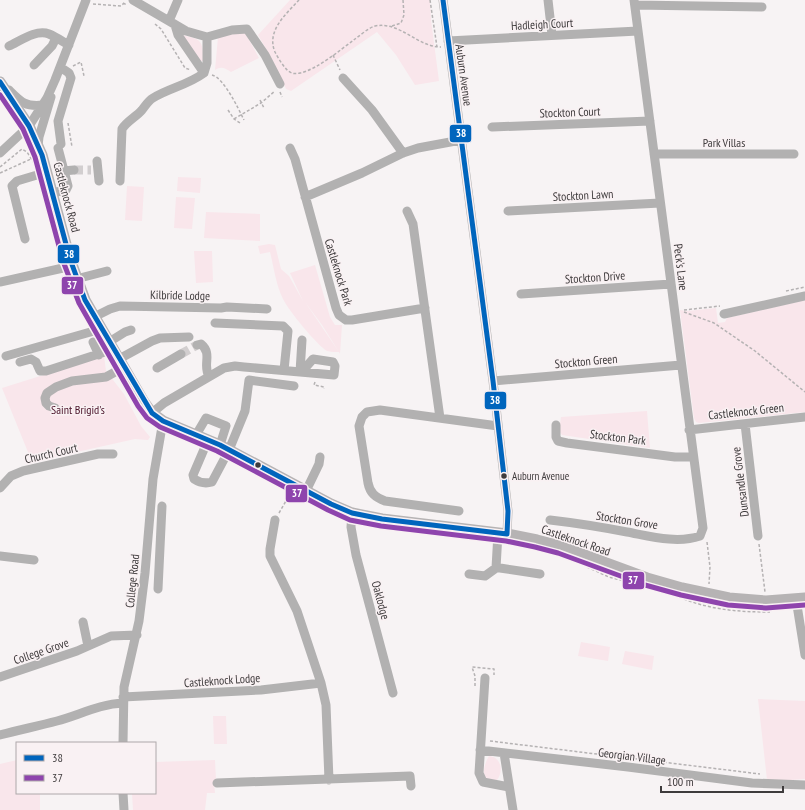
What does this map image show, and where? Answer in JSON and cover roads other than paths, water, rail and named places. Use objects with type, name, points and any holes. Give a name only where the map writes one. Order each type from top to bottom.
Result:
[{"type":"main road","name":"Castleknock Road","points":[[0,81],[29,126],[40,151],[76,279],[94,317],[144,402],[152,413],[163,421],[251,460],[306,491],[352,513],[382,519],[503,533],[560,546],[648,578],[682,588],[729,598],[766,600],[801,598]]},
{"type":"street","points":[[178,0],[172,23],[204,73]]},
{"type":"street","name":"Auburn Avenue","points":[[442,0],[462,140],[508,511],[496,568]]},
{"type":"street","points":[[548,0],[552,35]]},
{"type":"street","points":[[0,153],[29,126],[55,80],[65,67],[69,45],[86,2]]},
{"type":"street","points":[[130,3],[186,31],[207,37],[232,30],[247,29],[265,55],[280,84]]},
{"type":"street","points":[[635,3],[762,7]]},
{"type":"street","name":"Peck's Lane","points":[[635,3],[702,528],[700,536]]},
{"type":"street","name":"Hadleigh Court","points":[[448,44],[552,35],[638,30]]},
{"type":"street","points":[[9,46],[36,34],[46,33],[69,45]]},
{"type":"street","points":[[120,181],[122,129],[125,124],[141,111],[152,98],[178,88],[204,73],[207,63],[207,37]]},
{"type":"street","points":[[34,65],[52,46],[56,38]]},
{"type":"street","points":[[52,193],[66,190],[68,184],[63,171],[58,121],[71,78],[65,67]]},
{"type":"street","points":[[343,78],[372,110],[403,153]]},
{"type":"street","points":[[40,151],[39,137],[55,80]]},
{"type":"street","points":[[0,81],[24,104],[32,106],[42,105]]},
{"type":"street","name":"Stockton Court","points":[[492,127],[650,121]]},
{"type":"street","points":[[305,197],[362,173],[403,153],[418,148],[462,140]]},
{"type":"street","name":"Castleknock Park","points":[[290,148],[295,159],[334,302],[339,315],[346,320],[352,320],[425,308]]},
{"type":"street","name":"Park Villas","points":[[654,154],[794,154]]},
{"type":"street","points":[[95,167],[99,181]]},
{"type":"street","points":[[63,171],[74,170]]},
{"type":"street","points":[[26,239],[12,186],[17,181],[47,172]]},
{"type":"street","name":"Stockton Lawn","points":[[508,211],[660,202]]},
{"type":"street","points":[[408,211],[412,224],[425,308],[440,418]]},
{"type":"street","points":[[0,282],[72,266]]},
{"type":"street","points":[[76,279],[107,271]]},
{"type":"street","name":"Stockton Drive","points":[[521,294],[671,284]]},
{"type":"street","points":[[722,310],[805,296]]},
{"type":"street","name":"Kilbride Lodge","points":[[94,317],[120,306],[221,308],[227,306],[267,309]]},
{"type":"street","points":[[215,323],[283,326],[288,331],[284,370]]},
{"type":"street","points":[[6,356],[101,329]]},
{"type":"street","points":[[55,408],[46,403],[45,398],[47,393],[56,387],[72,381],[106,377],[125,332],[132,330]]},
{"type":"street","points":[[20,362],[31,359],[37,364],[40,371],[46,372],[99,355],[116,354],[160,338],[189,337]]},
{"type":"street","points":[[152,413],[164,403],[224,368],[235,366],[303,372],[302,340]]},
{"type":"street","points":[[93,342],[99,355]]},
{"type":"street","points":[[197,344],[201,344],[208,353],[206,372],[209,376]]},
{"type":"street","points":[[157,368],[182,354]]},
{"type":"street","name":"Stockton Green","points":[[493,381],[681,366]]},
{"type":"street","points":[[208,440],[193,475],[194,479],[199,482],[207,483],[212,482],[225,448],[245,411],[249,380],[294,386]]},
{"type":"street","points":[[459,511],[385,501],[374,496],[369,488],[359,426],[362,417],[367,412],[380,410],[498,426]]},
{"type":"street","name":"Castleknock Green","points":[[689,430],[805,417]]},
{"type":"street","points":[[196,435],[206,418],[226,426],[225,448]]},
{"type":"street","name":"College Road","points":[[122,742],[123,700],[126,677],[137,635],[142,602],[153,479],[163,421]]},
{"type":"street","name":"Dunsandle Grove","points":[[745,424],[758,536]]},
{"type":"street","name":"Stockton Park","points":[[556,425],[556,437],[558,441],[675,457],[692,457]]},
{"type":"street","name":"Church Court","points":[[0,488],[11,476],[23,471],[98,454],[113,454]]},
{"type":"street","points":[[306,491],[320,456]]},
{"type":"street","points":[[158,589],[162,506]]},
{"type":"street","name":"Oaklodge","points":[[352,513],[351,527],[356,555],[393,693]]},
{"type":"street","points":[[275,520],[270,543],[270,556],[297,611],[321,682],[326,705],[328,780]]},
{"type":"street","name":"Stockton Grove","points":[[550,520],[661,537],[680,539],[700,536]]},
{"type":"street","points":[[148,535],[160,535]]},
{"type":"street","points":[[0,556],[34,560]]},
{"type":"street","points":[[469,574],[485,576],[496,568],[540,574]]},
{"type":"street","points":[[801,598],[805,655]]},
{"type":"street","name":"College Grove","points":[[83,622],[88,646]]},
{"type":"street","name":"College Grove","points":[[0,677],[70,654],[111,636],[137,635]]},
{"type":"street","points":[[489,677],[478,773],[483,782],[509,787]]},
{"type":"street","name":"Castleknock Lodge","points":[[0,735],[58,721],[123,700],[259,690],[321,682]]},
{"type":"street","name":"Georgian Village","points":[[480,750],[752,783],[805,785]]},
{"type":"street","points":[[504,754],[513,810]]},
{"type":"street","points":[[217,783],[410,776],[411,786]]},
{"type":"street","points":[[123,794],[124,810]]},
{"type":"tunnel","points":[[74,170],[91,170]]},
{"type":"tunnel","points":[[181,354],[197,345]]},
{"type":"place","name":"Auburn Avenue","points":[[504,476]]},
{"type":"park label","name":"Saint Brigid's","points":[[78,409]]}]
